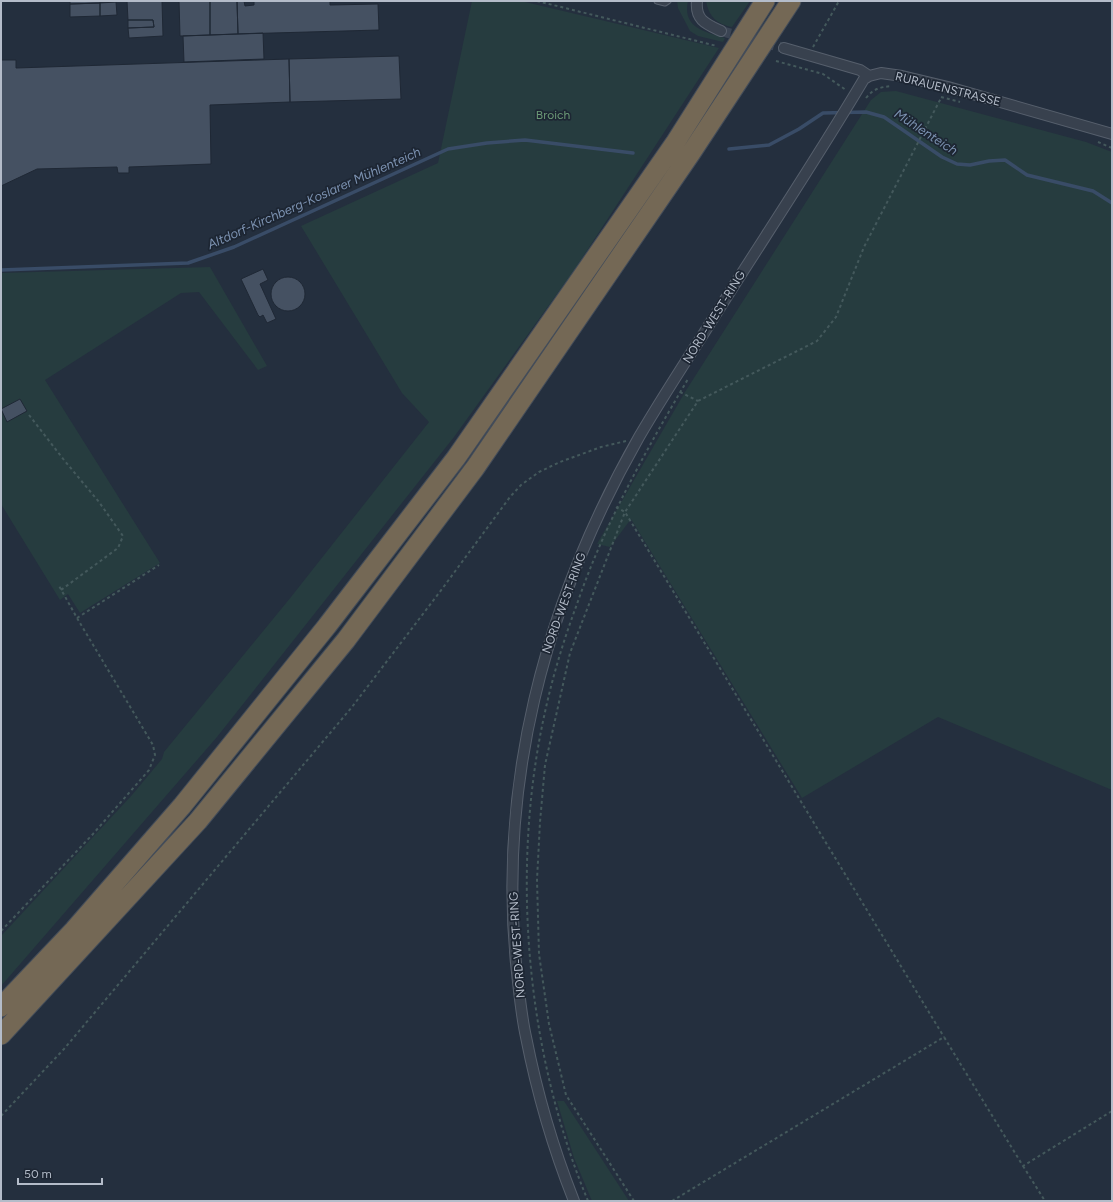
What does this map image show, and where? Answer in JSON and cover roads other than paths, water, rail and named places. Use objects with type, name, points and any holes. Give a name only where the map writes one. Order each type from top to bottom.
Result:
[{"type":"highway","points":[[1,1007],[74,930],[182,806],[327,626],[456,458],[675,143],[765,1]]},
{"type":"highway","points":[[1,1035],[198,821],[346,640],[475,468],[691,153],[790,1]]},
{"type":"street","points":[[698,1],[698,15],[705,24],[721,31]]},
{"type":"street","points":[[784,48],[860,70],[869,76]]},
{"type":"street","name":"RURAUENSTRASSE","points":[[869,76],[881,73],[902,76],[948,87],[1112,134]]},
{"type":"street","name":"NORD-WEST-RING","points":[[574,1201],[565,1178],[543,1108],[525,1035],[512,920],[514,848],[520,774],[541,671],[566,594],[585,545],[605,502],[640,436],[864,79],[869,76]]},
{"type":"lane","points":[[657,1],[665,3],[668,1]]},
{"type":"waterway","name":"Mühlenteich","points":[[729,149],[769,145],[799,129],[823,113],[866,112],[884,117],[942,157],[957,164],[970,165],[989,161],[1005,160],[1027,175],[1093,191],[1112,203]]},
{"type":"waterway","name":"Altdorf-Kirchberg-Koslarer Mühlenteich","points":[[1,270],[188,263],[234,247],[448,149],[487,143],[525,140],[633,153]]},
{"type":"tunnel","points":[[721,31],[784,48]]},
{"type":"park label","name":"Broich","points":[[553,115]]}]
